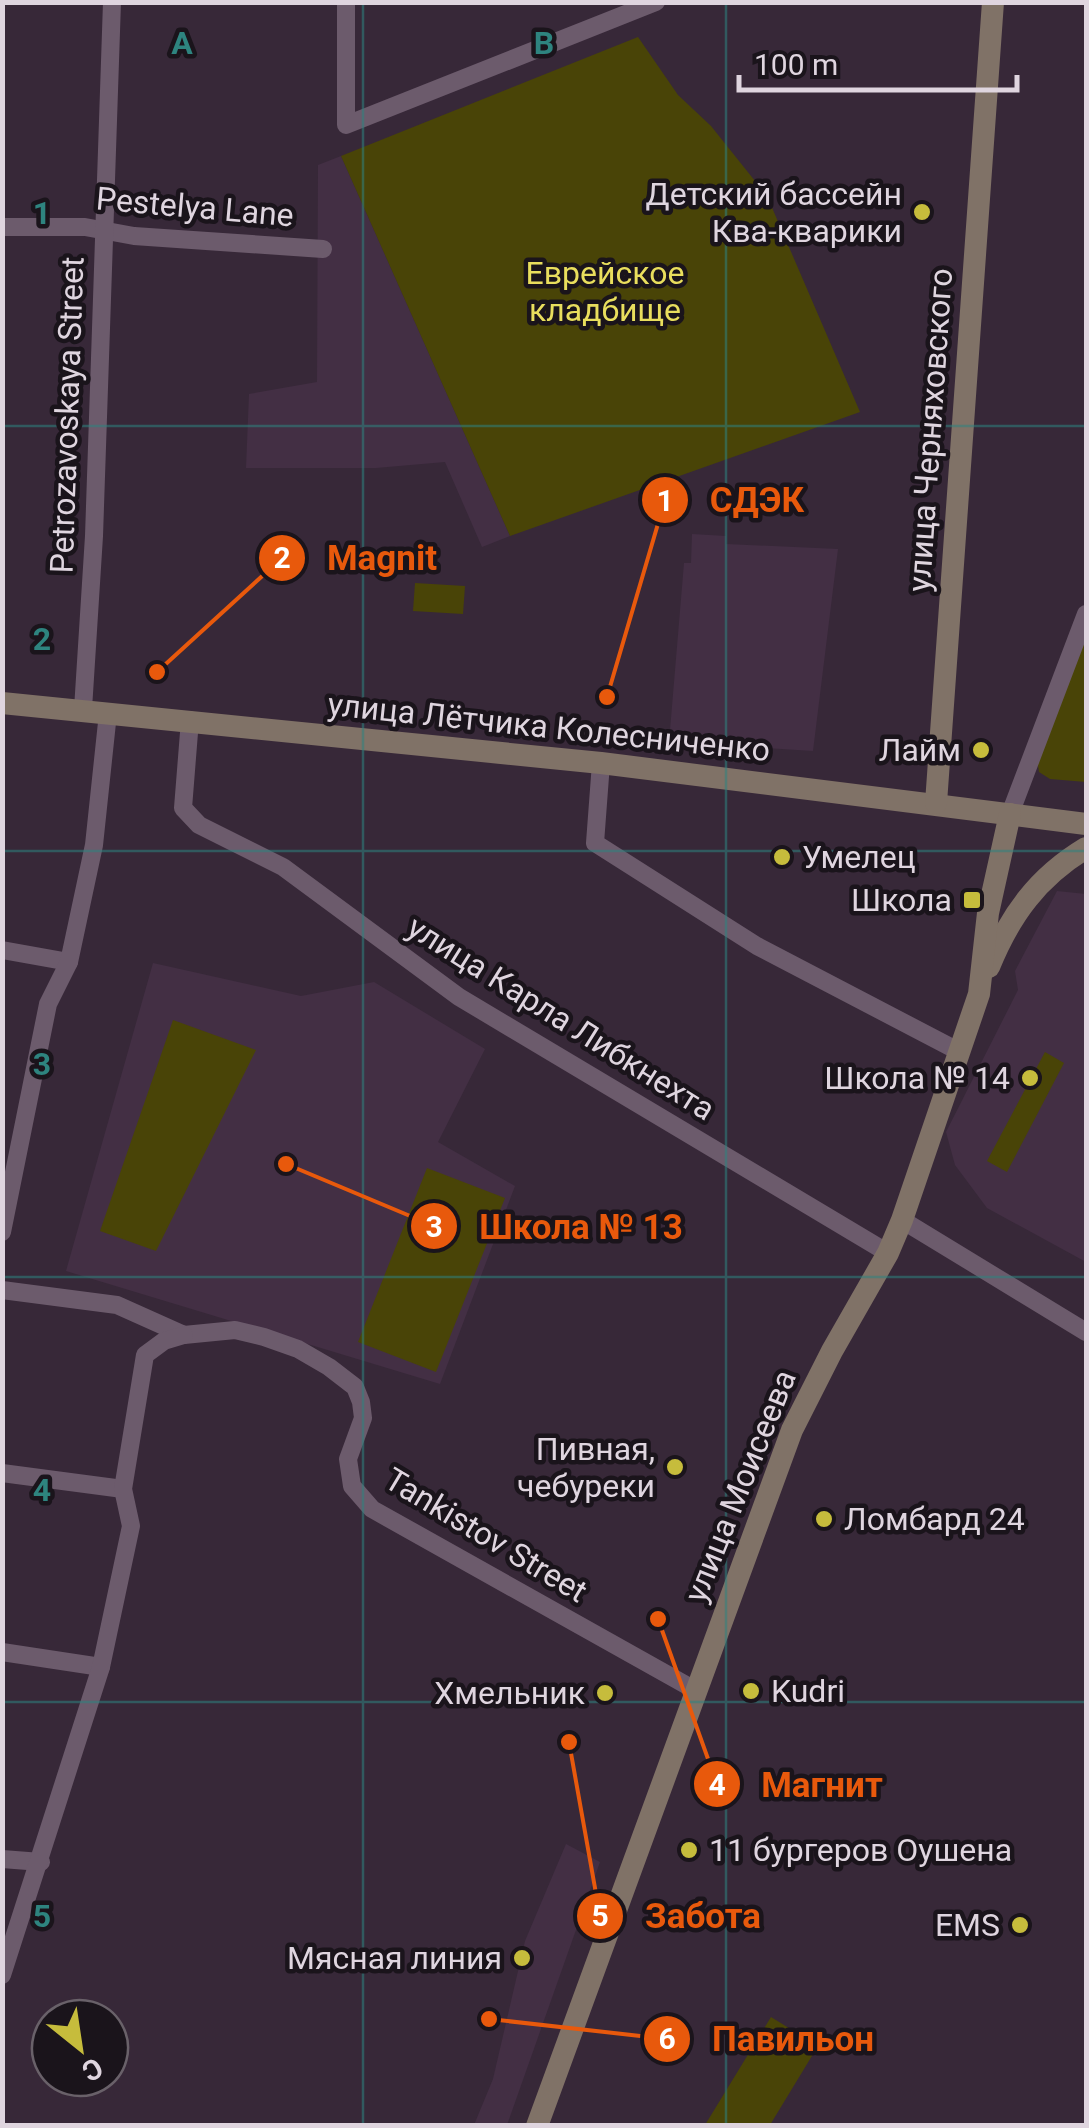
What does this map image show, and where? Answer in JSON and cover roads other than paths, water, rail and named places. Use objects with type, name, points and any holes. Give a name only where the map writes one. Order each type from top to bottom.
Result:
[{"type":"street","name":"Petrozavoskaya Street","points":[[83,710],[94,536],[112,2]]},
{"type":"street","points":[[346,2],[346,125],[656,2]]},
{"type":"street","name":"улица Черняховского","points":[[936,803],[993,2]]},
{"type":"street","name":"Pestelya Lane","points":[[2,227],[84,227],[134,236],[323,248]]},
{"type":"street","points":[[1010,814],[1086,614]]},
{"type":"street","name":"улица Лётчика Колесниченко","points":[[2,702],[600,763],[1086,824]]},
{"type":"street","points":[[2,1232],[48,1004],[69,962],[94,844],[108,713]]},
{"type":"street","name":"улица Карла Либкнехта","points":[[190,720],[183,808],[199,825],[284,867],[458,997],[888,1253]]},
{"type":"street","points":[[600,763],[594,844],[758,946],[960,1052]]},
{"type":"street","name":"улица Моисеева","points":[[538,2126],[792,1430],[902,1220],[978,994],[988,914],[1010,814]]},
{"type":"street","points":[[978,994],[1017,910],[1059,864],[1086,848]]},
{"type":"street","points":[[2,950],[69,962]]},
{"type":"street","points":[[902,1220],[1086,1332]]},
{"type":"street","name":"Tankistov Street","points":[[2,1290],[116,1305],[184,1335],[235,1330],[298,1349],[355,1387],[362,1402],[363,1418],[348,1459],[352,1486],[372,1509],[695,1690]]},
{"type":"street","points":[[2,1975],[102,1668],[131,1526],[123,1490],[144,1354],[164,1341],[184,1335]]},
{"type":"street","points":[[2,1473],[123,1490]]},
{"type":"street","points":[[2,1652],[102,1668]]},
{"type":"street","points":[[2,1859],[41,1862]]},
{"type":"place","name":"Детский бассейн Ква-кварики","points":[[922,212]]},
{"type":"place","name":"Magnit","points":[[157,672]]},
{"type":"place","name":"СДЭК","points":[[607,697]]},
{"type":"place","name":"Лайм","points":[[981,750]]},
{"type":"place","name":"Умелец","points":[[782,857]]},
{"type":"place","name":"Школа","points":[[972,900]]},
{"type":"place","name":"Школа № 14","points":[[1030,1078]]},
{"type":"place","name":"Школа № 13","points":[[286,1164]]},
{"type":"place","name":"Пивная, чебуреки","points":[[675,1467]]},
{"type":"place","name":"Ломбард 24","points":[[824,1519]]},
{"type":"place","name":"Магнит","points":[[658,1619]]},
{"type":"place","name":"Kudri","points":[[751,1691]]},
{"type":"place","name":"Хмельник","points":[[605,1693]]},
{"type":"place","name":"Забота","points":[[569,1742]]},
{"type":"place","name":"11 бургеров Оушена","points":[[689,1850]]},
{"type":"place","name":"EMS","points":[[1020,1925]]},
{"type":"place","name":"Мясная линия","points":[[522,1958]]},
{"type":"place","name":"Павильон","points":[[489,2019]]},
{"type":"park label","name":"Еврейское кладбище","points":[[605,292]]}]
